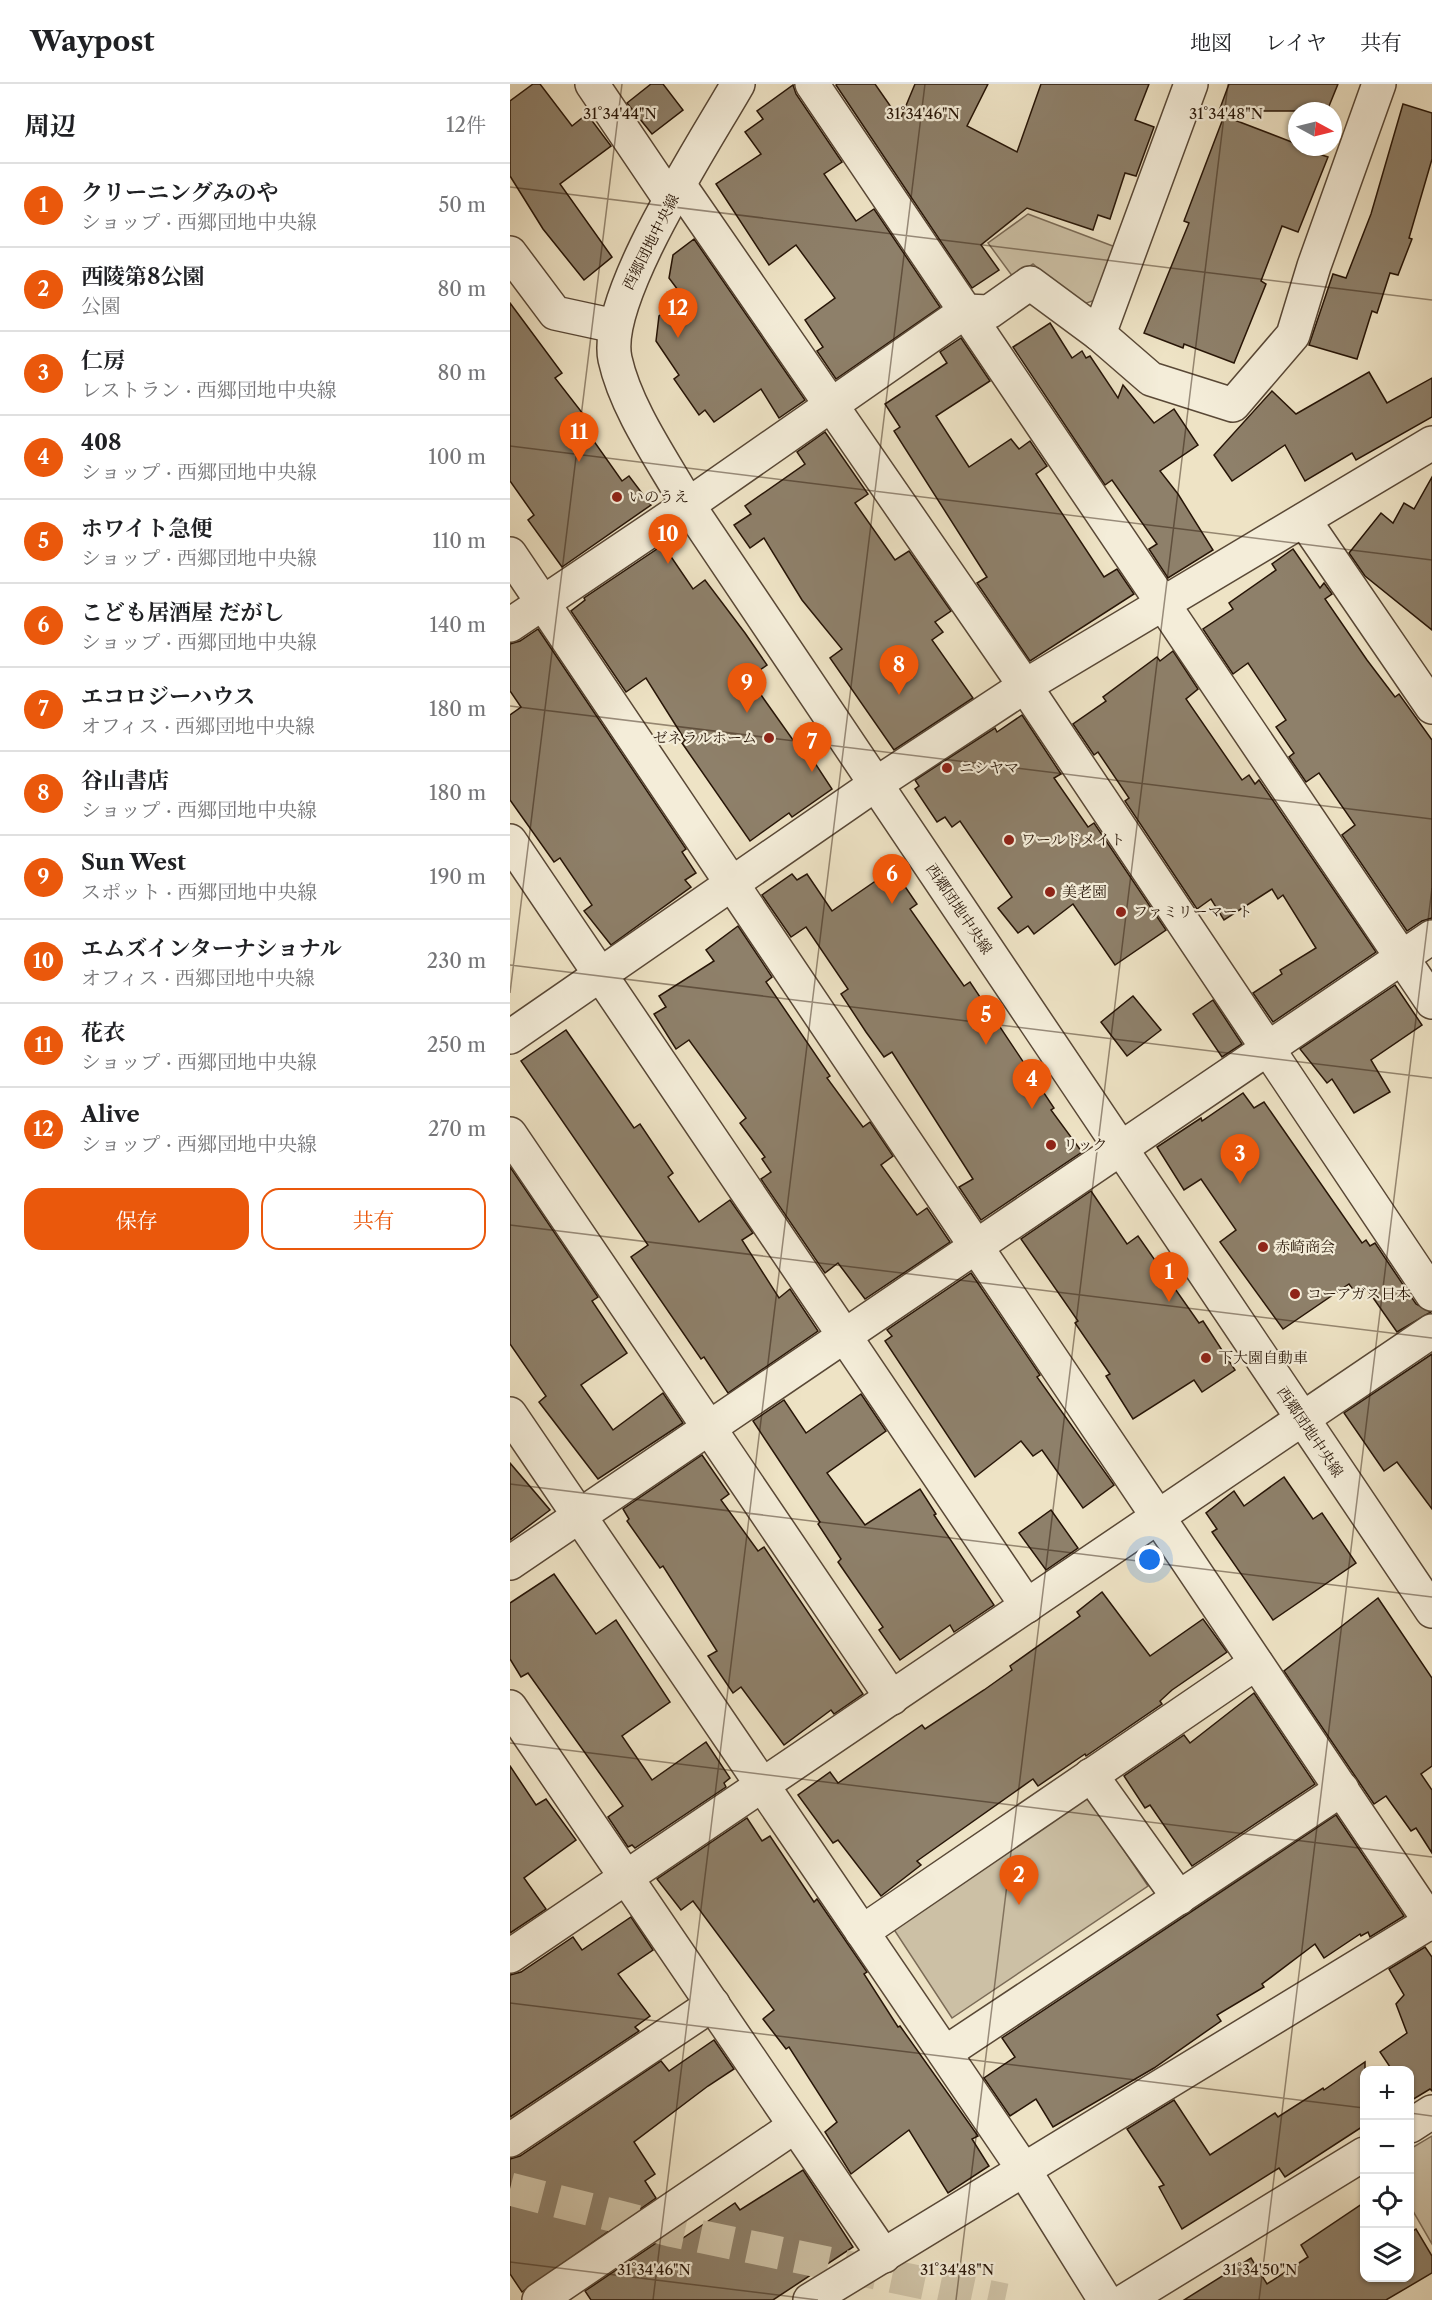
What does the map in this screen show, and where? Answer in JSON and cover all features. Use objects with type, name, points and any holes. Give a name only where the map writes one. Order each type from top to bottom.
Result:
[{"type":"street","points":[[592,84],[832,404],[1025,686],[1432,1294]]},
{"type":"street","name":"西郷団地中央線","points":[[738,84],[627,284],[615,326],[615,358],[639,420],[688,505],[1302,1421],[1432,1611]]},
{"type":"street","points":[[812,84],[1432,1002]]},
{"type":"street","points":[[1099,334],[1191,84]]},
{"type":"street","points":[[510,625],[688,505],[966,311],[989,312],[1030,283],[1099,334],[1150,379],[1233,405],[1293,335],[1314,266],[1379,84]]},
{"type":"street","points":[[510,254],[555,313],[615,326]]},
{"type":"street","points":[[510,1037],[876,784],[1025,686],[1304,520],[1425,455]]},
{"type":"street","points":[[1304,520],[1432,707]]},
{"type":"street","points":[[510,554],[1432,1922],[810,2300]]},
{"type":"street","points":[[510,841],[602,973],[843,1336],[1027,1606]]},
{"type":"street","points":[[510,1563],[1432,937]]},
{"type":"street","points":[[510,1134],[891,1698]]},
{"type":"street","points":[[510,1956],[1432,1331]]},
{"type":"street","points":[[510,1414],[1024,2170],[1105,2300]]},
{"type":"street","points":[[862,1932],[1256,1663]]},
{"type":"street","points":[[510,1707],[884,2256]]},
{"type":"street","points":[[1091,1775],[1179,1898]]},
{"type":"street","points":[[945,2054],[1342,1789]]},
{"type":"street","points":[[510,2140],[713,2004]]},
{"type":"street","points":[[1414,2123],[1432,2112]]},
{"type":"street","points":[[538,2300],[795,2126]]},
{"type":"street","points":[[1126,2300],[1360,2157]]},
{"type":"shaded area","points":[[1028,214],[1118,248],[1101,298],[1081,305],[1033,264],[1013,277],[988,243]]},
{"type":"shaded area","points":[[1085,1792],[1148,1886],[952,2018],[891,1925]]},
{"type":"shaded area","points":[[1432,2136],[1432,2244],[1414,2213],[1414,2147]]},
{"type":"building","points":[[533,84],[540,84],[572,126],[587,114],[611,146],[560,184],[612,257],[584,280],[543,229],[510,176],[510,101]]},
{"type":"building","points":[[651,84],[663,84],[683,110],[652,134],[627,103]]},
{"type":"building","points":[[837,84],[875,84],[900,120],[915,84],[988,84],[967,126],[1017,152],[1041,84],[1149,84],[1135,120],[1154,127],[1136,176],[1125,173],[1110,219],[1098,215],[1093,230],[1027,208],[981,245],[999,270],[972,288]]},
{"type":"building","points":[[1229,84],[1338,84],[1331,102],[1288,102],[1288,111],[1219,111]]},
{"type":"building","points":[[793,85],[796,94],[842,162],[824,174],[856,221],[874,209],[940,307],[836,379],[817,351],[823,347],[805,320],[835,298],[796,245],[769,265],[716,184],[761,154],[745,132],[763,119],[757,111]]},
{"type":"building","points":[[1403,104],[1432,113],[1432,159],[1409,238],[1412,239],[1398,275],[1390,273],[1377,313],[1372,311],[1357,359],[1309,345],[1333,274],[1346,278],[1371,214]]},
{"type":"building","points":[[1224,116],[1288,141],[1288,156],[1328,157],[1298,232],[1282,226],[1261,281],[1266,284],[1234,363],[1184,344],[1183,348],[1144,333],[1189,223],[1184,221]]},
{"type":"building","points":[[694,239],[805,400],[779,418],[761,389],[714,422],[705,410],[699,415],[674,379],[679,375],[656,341],[659,316],[684,298],[669,278],[673,255]]},
{"type":"building","points":[[510,303],[562,373],[555,378],[587,419],[581,423],[622,481],[629,476],[651,505],[562,567],[528,520],[534,515],[510,481]]},
{"type":"building","points":[[1050,323],[1072,358],[1082,351],[1086,358],[1090,356],[1118,398],[1123,385],[1154,423],[1174,409],[1198,445],[1160,471],[1178,494],[1213,550],[1168,578],[1149,549],[1157,544],[1112,480],[1105,485],[1013,347]]},
{"type":"building","points":[[961,338],[990,381],[936,416],[969,467],[1011,439],[1019,449],[1030,441],[1047,466],[1036,474],[1104,577],[1117,569],[1134,594],[1030,661],[977,583],[987,577],[894,431],[900,427],[885,404],[947,363],[940,352]]},
{"type":"building","points":[[1369,372],[1387,403],[1432,378],[1432,417],[1356,460],[1352,453],[1305,481],[1285,445],[1232,481],[1214,455],[1272,391],[1296,414]]},
{"type":"building","points":[[825,432],[868,494],[855,503],[895,560],[909,551],[951,611],[935,622],[943,632],[932,640],[973,698],[894,750],[830,658],[842,649],[802,600],[764,538],[750,548],[734,525],[751,514],[745,506],[805,464],[797,452]]},
{"type":"building","points":[[1432,477],[1432,630],[1365,576],[1349,553],[1381,513],[1393,523],[1404,503],[1414,509]]},
{"type":"building","points":[[663,545],[693,589],[705,580],[745,633],[767,665],[749,678],[805,757],[809,754],[832,789],[792,817],[789,813],[750,841],[682,743],[685,740],[646,678],[626,692],[571,611],[585,600],[584,598]]},
{"type":"building","points":[[1293,549],[1320,588],[1324,583],[1332,594],[1325,599],[1367,660],[1395,697],[1399,694],[1432,740],[1432,918],[1422,921],[1407,931],[1342,835],[1355,825],[1319,773],[1306,782],[1289,757],[1294,753],[1276,727],[1286,720],[1248,663],[1233,674],[1203,629],[1233,609],[1229,603],[1276,570],[1272,564]]},
{"type":"building","points":[[538,629],[686,849],[682,852],[696,873],[685,880],[691,887],[611,945],[584,911],[592,905],[560,858],[554,862],[510,800],[510,715],[521,707],[510,691],[510,644],[520,641]]},
{"type":"building","points":[[1173,651],[1198,689],[1186,699],[1242,780],[1249,775],[1255,784],[1259,780],[1376,952],[1273,1022],[1253,993],[1282,974],[1280,970],[1316,948],[1283,895],[1278,899],[1272,889],[1224,920],[1211,899],[1197,909],[1125,801],[1129,798],[1098,752],[1094,755],[1073,724],[1106,701],[1103,697],[1157,657],[1160,661]]},
{"type":"building","points":[[1022,715],[1061,774],[1054,778],[1088,827],[1094,823],[1166,930],[1115,965],[1073,904],[1034,934],[1028,926],[1018,933],[998,908],[1012,897],[960,821],[952,827],[945,817],[937,822],[915,789],[919,786],[915,780],[995,728],[997,732]]},
{"type":"building","points":[[893,869],[917,904],[910,909],[964,986],[970,982],[1054,1108],[1051,1110],[1082,1152],[981,1220],[959,1187],[973,1179],[892,1052],[884,1057],[866,1032],[841,994],[848,989],[806,927],[791,937],[762,895],[792,874],[797,880],[807,874],[832,911]]},
{"type":"building","points":[[738,926],[772,977],[766,982],[830,1076],[827,1078],[863,1127],[870,1122],[893,1156],[881,1165],[917,1215],[927,1208],[950,1242],[865,1299],[838,1263],[825,1273],[761,1179],[771,1172],[762,1159],[765,1157],[740,1123],[746,1118],[689,1040],[676,1049],[654,1014],[666,1007],[659,996],[714,961],[706,950]]},
{"type":"building","points":[[1395,985],[1422,1025],[1371,1060],[1390,1092],[1354,1113],[1332,1079],[1327,1083],[1300,1049]]},
{"type":"building","points":[[1133,996],[1161,1030],[1127,1056],[1101,1022]]},
{"type":"building","points":[[1213,1000],[1242,1044],[1222,1057],[1193,1014]]},
{"type":"building","points":[[566,1030],[634,1128],[640,1124],[673,1173],[668,1177],[699,1222],[730,1200],[753,1233],[742,1240],[779,1298],[790,1289],[818,1331],[728,1393],[704,1357],[701,1359],[631,1257],[648,1245],[521,1061]]},
{"type":"building","points":[[1243,1093],[1254,1108],[1264,1102],[1362,1243],[1366,1240],[1370,1246],[1375,1243],[1416,1304],[1431,1312],[1397,1332],[1367,1289],[1357,1295],[1349,1284],[1283,1329],[1220,1242],[1236,1230],[1201,1179],[1184,1190],[1157,1147],[1201,1118],[1202,1121]]},
{"type":"building","points":[[510,1167],[598,1297],[592,1301],[627,1353],[581,1385],[613,1430],[663,1393],[683,1423],[598,1479],[539,1402],[546,1396],[510,1344]]},
{"type":"building","points":[[1091,1191],[1127,1244],[1138,1236],[1199,1323],[1203,1321],[1235,1370],[1202,1392],[1194,1380],[1133,1419],[1106,1376],[1110,1374],[1075,1323],[1078,1321],[1021,1239]]},
{"type":"building","points":[[971,1273],[1040,1375],[1037,1377],[1114,1485],[1083,1508],[1042,1450],[1033,1456],[1021,1441],[975,1477],[885,1341],[892,1336],[887,1330]]},
{"type":"building","points":[[1432,1354],[1432,1509],[1397,1462],[1384,1471],[1344,1413]]},
{"type":"building","points":[[861,1394],[886,1431],[827,1473],[865,1525],[920,1489],[936,1514],[934,1515],[994,1605],[954,1632],[950,1625],[900,1660],[879,1630],[883,1627],[838,1562],[841,1559],[818,1524],[820,1522],[753,1421],[784,1400],[806,1433]]},
{"type":"building","points":[[702,1455],[729,1494],[721,1500],[758,1551],[764,1547],[863,1694],[834,1714],[831,1710],[784,1745],[741,1687],[733,1693],[708,1656],[717,1651],[663,1566],[660,1568],[627,1521],[629,1519],[623,1509]]},
{"type":"building","points":[[510,1463],[550,1510],[510,1540]]},
{"type":"building","points":[[1284,1477],[1313,1519],[1322,1513],[1356,1563],[1273,1620],[1212,1532],[1217,1529],[1206,1513],[1234,1491],[1244,1506]]},
{"type":"building","points":[[1051,1510],[1078,1548],[1046,1570],[1019,1533]]},
{"type":"building","points":[[554,1574],[596,1634],[616,1620],[670,1702],[622,1736],[652,1780],[706,1742],[730,1778],[724,1783],[726,1787],[635,1848],[632,1845],[628,1847],[608,1817],[623,1806],[528,1673],[521,1677],[510,1659],[510,1603]]},
{"type":"building","points":[[1102,1592],[1150,1656],[1203,1619],[1227,1652],[1172,1690],[1160,1701],[1162,1704],[1086,1756],[1085,1754],[1038,1786],[1033,1779],[917,1861],[921,1865],[881,1896],[838,1840],[833,1843],[798,1795],[830,1772],[838,1783],[922,1725],[925,1729],[984,1690],[1012,1670],[1010,1666],[1080,1616],[1077,1612]]},
{"type":"building","points":[[1378,1598],[1432,1678],[1432,1766],[1421,1774],[1432,1790],[1432,1853],[1416,1828],[1411,1831],[1386,1796],[1374,1804],[1284,1671]]},
{"type":"building","points":[[1254,1693],[1315,1784],[1192,1866],[1150,1805],[1145,1808],[1124,1776],[1184,1735],[1190,1743]]},
{"type":"building","points":[[510,1766],[536,1805],[546,1799],[576,1840],[524,1878],[546,1909],[510,1933]]},
{"type":"building","points":[[1336,1815],[1404,1916],[1370,1937],[1368,1932],[1361,1936],[1360,1934],[1324,1958],[1315,1944],[1262,1984],[1264,1987],[1217,2015],[1221,2021],[1154,2068],[1053,2127],[1036,2099],[1010,2116],[984,2078],[1015,2057],[1002,2038]]},
{"type":"building","points":[[747,1818],[762,1841],[770,1836],[814,1902],[817,1899],[867,1972],[864,1974],[898,2027],[900,2026],[978,2136],[972,2139],[989,2166],[948,2193],[909,2130],[851,2174],[825,2132],[837,2122],[789,2047],[786,2049],[763,2019],[774,2010],[693,1901],[681,1910],[657,1879]]},
{"type":"building","points":[[631,1917],[653,1950],[618,1974],[650,2016],[635,2027],[639,2031],[510,2117],[510,1975],[521,1972],[573,1937],[582,1950]]},
{"type":"building","points":[[1425,1947],[1432,1957],[1432,2091],[1430,2089],[1414,2099],[1414,2066],[1389,2066],[1380,2052],[1407,2033],[1396,2004],[1404,1995],[1389,1969]]},
{"type":"building","points":[[714,2040],[734,2069],[634,2142],[655,2174],[645,2181],[656,2198],[522,2292],[510,2274],[510,2159],[520,2156],[661,2061],[669,2071]]},
{"type":"building","points":[[1365,2062],[1365,2066],[1360,2066],[1360,2128],[1285,2177],[1279,2168],[1182,2229],[1159,2187],[1164,2185],[1127,2129],[1174,2100],[1210,2155],[1275,2113],[1278,2117],[1323,2088],[1324,2090]]},
{"type":"building","points":[[803,2170],[853,2247],[773,2300],[591,2300],[585,2291],[677,2229],[683,2238],[735,2203],[740,2210]]},
{"type":"building","points":[[1360,2205],[1360,2282],[1414,2282],[1414,2230],[1416,2229],[1432,2256],[1432,2273],[1386,2300],[1184,2300],[1251,2258],[1267,2284],[1308,2257],[1301,2245]]},
{"type":"tunnel","points":[[510,2189],[670,2230],[1005,2300]]},
{"type":"place","name":"Alive","points":[[678,338]]},
{"type":"place","name":"花衣","points":[[579,462]]},
{"type":"place","name":"いのうえ","points":[[617,497]]},
{"type":"place","name":"エムズインターナショナル","points":[[668,564]]},
{"type":"place","name":"谷山書店","points":[[899,695]]},
{"type":"place","name":"Sun West","points":[[747,713]]},
{"type":"place","name":"ゼネラルホーム","points":[[769,738]]},
{"type":"place","name":"ニシヤマ","points":[[947,768]]},
{"type":"place","name":"エコロジーハウス","points":[[812,772]]},
{"type":"place","name":"ワールドメイト","points":[[1009,840]]},
{"type":"place","name":"美老園","points":[[1050,892]]},
{"type":"place","name":"こども居酒屋 だがし","points":[[892,904]]},
{"type":"place","name":"ファミリーマート","points":[[1121,912]]},
{"type":"place","name":"ホワイト急便","points":[[986,1045]]},
{"type":"place","name":"408","points":[[1032,1109]]},
{"type":"place","name":"リック","points":[[1051,1145]]},
{"type":"place","name":"仁房","points":[[1240,1184]]},
{"type":"place","name":"赤崎商会","points":[[1263,1247]]},
{"type":"place","name":"コーアガス日本","points":[[1295,1294]]},
{"type":"place","name":"クリーニングみのや","points":[[1169,1302]]},
{"type":"place","name":"下大園自動車","points":[[1206,1358]]},
{"type":"place","name":"西陵第8公園","points":[[1019,1905]]}]
